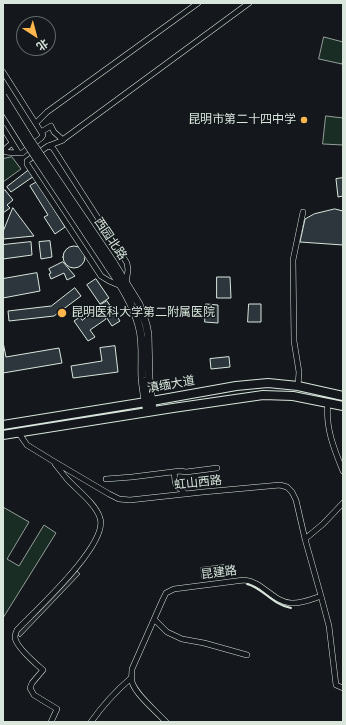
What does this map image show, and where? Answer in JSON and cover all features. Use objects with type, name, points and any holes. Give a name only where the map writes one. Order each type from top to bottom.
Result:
[{"type":"main road","name":"西园北路","points":[[3,96],[124,284],[140,330],[142,379],[149,402],[150,412]]},
{"type":"main road","name":"西园北路","points":[[3,106],[27,144],[111,264]]},
{"type":"main road","name":"滇缅大道","points":[[3,424],[149,402],[236,386],[268,383],[298,386],[343,396]]},
{"type":"main road","name":"滇缅大道","points":[[3,435],[263,395],[293,396],[343,406]]},
{"type":"street","points":[[36,123],[47,112],[198,3]]},
{"type":"street","points":[[48,146],[53,148],[127,263],[128,270],[124,284],[109,282],[101,276],[26,164],[27,161],[48,146],[62,140],[249,3]]},
{"type":"street","points":[[3,72],[12,89],[43,135],[42,138],[22,153],[3,151]]},
{"type":"street","points":[[41,132],[51,126],[54,132],[62,140]]},
{"type":"street","points":[[3,128],[18,152]]},
{"type":"street","points":[[3,151],[12,143]]},
{"type":"street","points":[[298,386],[299,372],[294,340],[293,267],[295,246],[303,212]]},
{"type":"street","points":[[328,403],[328,424],[334,449],[343,471]]},
{"type":"street","name":"虹山西路","points":[[18,432],[27,445],[119,499],[130,500],[280,485],[287,487],[292,492],[296,500],[304,539],[330,631],[336,685],[343,688]]},
{"type":"street","points":[[51,722],[57,709],[34,696],[30,688],[32,683],[43,670],[33,662],[16,642],[15,636],[17,630],[84,558],[98,536],[101,524],[98,511],[66,478],[53,461]]},
{"type":"street","points":[[106,479],[132,478],[217,468]]},
{"type":"street","points":[[174,472],[176,484],[185,494]]},
{"type":"street","points":[[304,539],[323,524],[343,503]]},
{"type":"street","name":"昆建路","points":[[131,678],[132,669],[157,610],[166,593],[174,589],[244,580],[251,581],[282,601],[291,603],[301,602],[321,596]]},
{"type":"street","points":[[154,619],[167,632],[182,639],[246,655]]},
{"type":"street","points":[[91,722],[114,693],[131,678],[138,692],[166,722]]},
{"type":"green space","points":[[324,37],[343,42],[342,64],[319,59]]},
{"type":"green space","points":[[326,116],[343,118],[343,145],[323,144]]},
{"type":"green space","points":[[12,157],[21,169],[3,182],[3,159]]},
{"type":"green space","points":[[3,507],[29,522],[7,559],[19,566],[44,525],[56,533],[3,618]]},
{"type":"shaded area","points":[[224,565],[225,577],[202,579],[201,568]]},
{"type":"shaded area","points":[[77,571],[80,574],[20,637],[17,634]]},
{"type":"building","points":[[29,170],[34,176],[11,192],[7,187]]},
{"type":"building","points":[[343,178],[343,196],[338,197],[336,179]]},
{"type":"building","points":[[37,182],[65,227],[55,234],[44,217],[48,215],[30,186]]},
{"type":"building","points":[[5,190],[13,200],[7,205],[10,208],[3,213],[3,192]]},
{"type":"building","points":[[13,208],[34,236],[3,239],[3,232]]},
{"type":"building","points":[[335,209],[343,211],[343,245],[300,242],[305,219],[314,214]]},
{"type":"building","points":[[50,241],[52,257],[41,259],[39,242]]},
{"type":"building","points":[[31,242],[32,255],[3,259],[3,245]]},
{"type":"building","points":[[74,246],[82,249],[85,257],[82,265],[74,268],[66,265],[63,257],[66,249]]},
{"type":"building","points":[[63,262],[75,276],[67,280],[64,273],[51,279],[49,269]]},
{"type":"building","points":[[37,273],[40,291],[3,298],[3,279]]},
{"type":"building","points":[[217,277],[230,277],[231,298],[217,298]]},
{"type":"building","points":[[96,279],[109,298],[100,304],[87,285]]},
{"type":"building","points":[[75,288],[81,296],[54,316],[9,321],[8,311],[51,306]]},
{"type":"building","points":[[107,301],[120,321],[112,326],[99,306]]},
{"type":"building","points":[[206,304],[218,305],[218,323],[205,322]]},
{"type":"building","points":[[249,304],[261,304],[261,322],[248,322]]},
{"type":"building","points":[[98,308],[106,319],[90,330],[95,337],[88,341],[74,321],[80,317],[82,320]]},
{"type":"building","points":[[3,342],[6,357],[59,348],[62,363],[3,373]]},
{"type":"building","points":[[115,346],[118,372],[73,378],[71,366],[102,361],[100,348]]},
{"type":"building","points":[[229,357],[230,367],[211,369],[210,359]]},
{"type":"wall","points":[[247,584],[258,589],[278,603],[291,608]]},
{"type":"place","name":"昆明市第二十四中学","points":[[304,120]]},
{"type":"place","name":"昆明医科大学第二附属医院","points":[[62,313]]}]
